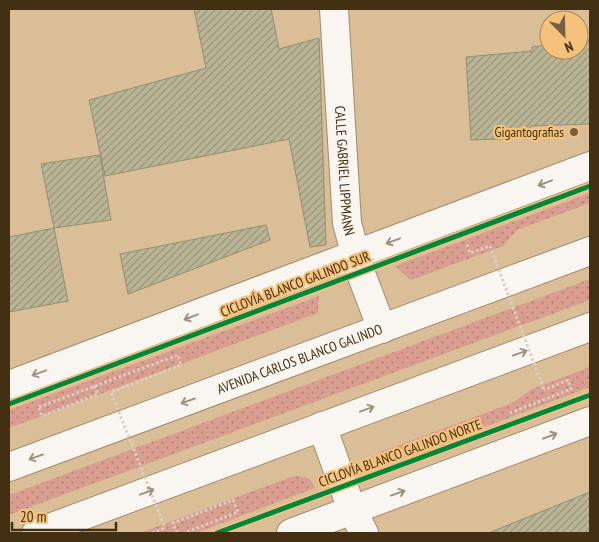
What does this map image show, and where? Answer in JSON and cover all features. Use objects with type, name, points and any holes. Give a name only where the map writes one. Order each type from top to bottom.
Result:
[{"type":"main road","name":"CALLE GABRIEL LIPPMANN","points":[[334,9],[347,223],[355,255],[382,329]]},
{"type":"main road","points":[[9,385],[590,166]]},
{"type":"main road","name":"AVENIDA CARLOS BLANCO GALINDO","points":[[9,467],[590,251]]},
{"type":"main road","points":[[36,533],[590,327]]},
{"type":"main road","points":[[291,533],[358,522],[590,421]]},
{"type":"main road","points":[[322,426],[358,522]]},
{"type":"path","points":[[490,246],[544,390],[568,380],[571,389],[510,413]]},
{"type":"path","points":[[38,407],[178,355],[181,365],[111,392],[165,528],[152,533]]},
{"type":"path","points":[[177,533],[173,523],[233,500],[238,512],[184,533]]},
{"type":"shaded area","points":[[590,193],[590,203],[517,230],[503,246],[411,280],[395,266]]},
{"type":"shaded area","points":[[590,279],[590,300],[9,515],[9,495]]},
{"type":"shaded area","points":[[319,296],[318,313],[9,428],[9,410]]},
{"type":"shaded area","points":[[590,367],[590,387],[373,469],[378,453],[512,403],[532,389]]},
{"type":"shaded area","points":[[294,476],[307,478],[315,488],[196,533],[140,533]]},
{"type":"building","points":[[194,9],[271,9],[279,49],[319,38],[326,245],[310,247],[289,139],[105,176],[89,100],[206,68]]},
{"type":"building","points":[[589,40],[590,124],[530,126],[530,138],[471,140],[466,57],[532,51],[532,47],[539,46],[539,60],[589,60]]},
{"type":"building","points":[[100,155],[111,220],[54,228],[41,164]]},
{"type":"building","points":[[266,225],[270,240],[128,294],[120,254]]},
{"type":"building","points":[[54,228],[68,301],[9,312],[9,237]]},
{"type":"building","points":[[590,492],[590,533],[491,532]]},
{"type":"cycle path","name":"CICLOVÍA BLANCO GALINDO SUR","points":[[9,404],[590,186]]},
{"type":"cycle path","name":"CICLOVÍA BLANCO GALINDO NORTE","points":[[217,533],[590,395]]},
{"type":"place","name":"Gigantografias","points":[[574,132]]}]
